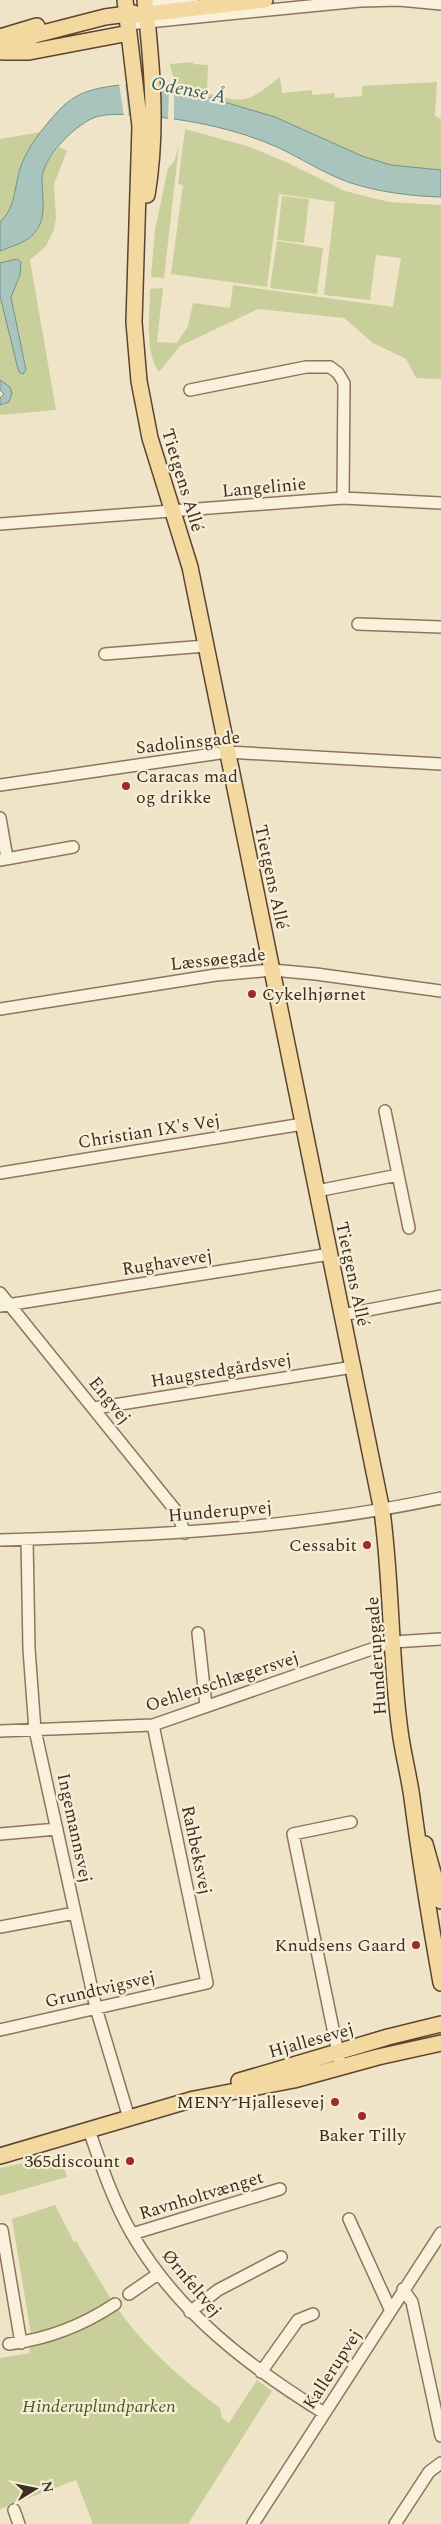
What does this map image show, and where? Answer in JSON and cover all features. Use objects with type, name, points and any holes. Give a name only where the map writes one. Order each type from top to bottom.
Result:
[{"type":"main road","points":[[0,37],[72,15],[135,12],[265,0]]},
{"type":"main road","points":[[0,52],[105,27],[135,12]]},
{"type":"main road","name":"Tietgens Allé","points":[[135,12],[148,76],[147,126],[137,251],[134,322],[138,381],[150,438],[190,567],[382,1511]]},
{"type":"main road","name":"Tietgens Allé","points":[[135,12],[148,76]]},
{"type":"main road","points":[[147,126],[161,92],[148,76]]},
{"type":"main road","name":"Hunderupgade","points":[[382,1511],[388,1557],[392,1642],[400,1732],[412,1797],[417,1848],[434,1903],[441,1983]]},
{"type":"main road","points":[[434,1903],[441,1934]]},
{"type":"main road","name":"Hjallesevej","points":[[0,2156],[194,2099],[250,2077],[441,2024]]},
{"type":"main road","points":[[346,2066],[362,2056],[441,2033]]},
{"type":"main road","name":"Hjallesevej","points":[[194,2099],[294,2080],[441,2043]]},
{"type":"street","points":[[135,12],[193,0]]},
{"type":"street","points":[[135,12],[360,1],[399,0],[441,4]]},
{"type":"street","points":[[190,390],[306,367],[330,367],[338,373],[344,383],[343,498]]},
{"type":"street","name":"Langelinie","points":[[0,524],[343,498],[441,503]]},
{"type":"street","points":[[358,624],[441,627]]},
{"type":"street","points":[[105,654],[206,646]]},
{"type":"street","name":"Sadolinsgade","points":[[0,785],[227,752],[441,764]]},
{"type":"street","points":[[0,818],[4,859],[73,847]]},
{"type":"street","name":"Læssøegade","points":[[0,1009],[216,975],[272,970],[441,991]]},
{"type":"street","points":[[384,1111],[408,1228]]},
{"type":"street","name":"Christian IX's Vej","points":[[0,1173],[303,1124]]},
{"type":"street","points":[[317,1191],[398,1175]]},
{"type":"street","name":"Rughavevej","points":[[5,1306],[330,1254]]},
{"type":"street","name":"Engvej","points":[[0,1293],[5,1306],[95,1408],[176,1511],[185,1533]]},
{"type":"street","points":[[342,1315],[441,1296]]},
{"type":"street","name":"Haugstedgårdsvej","points":[[95,1408],[353,1367]]},
{"type":"street","name":"Hunderupvej","points":[[1,1536],[27,1539],[185,1533],[382,1511],[441,1498]]},
{"type":"street","name":"Ingemannsvej","points":[[27,1539],[29,1649],[35,1730],[96,2008],[129,2118]]},
{"type":"street","points":[[198,1633],[206,1706]]},
{"type":"street","name":"Oehlenschlægersvej","points":[[0,1731],[153,1724],[392,1642],[441,1639]]},
{"type":"street","name":"Rahbeksvej","points":[[153,1724],[207,1983]]},
{"type":"street","points":[[346,2066],[338,2052],[293,1834],[351,1822]]},
{"type":"street","points":[[0,1834],[57,1829]]},
{"type":"street","points":[[0,1927],[75,1913]]},
{"type":"street","name":"Grundtvigsvej","points":[[0,2030],[207,1983]]},
{"type":"street","name":"Ørnfeltvej","points":[[89,2130],[106,2181],[132,2234],[158,2274],[190,2312],[236,2354],[324,2413]]},
{"type":"street","name":"Ravnholtvænget","points":[[132,2234],[280,2189]]},
{"type":"street","points":[[348,2219],[390,2309]]},
{"type":"street","points":[[2,2230],[15,2343],[67,2330],[96,2317],[115,2304]]},
{"type":"street","name":"Kallerupvej","points":[[253,2524],[390,2309],[441,2233]]},
{"type":"street","points":[[190,2312],[218,2290],[281,2257]]},
{"type":"street","points":[[129,2294],[158,2274]]},
{"type":"street","points":[[403,2290],[412,2302],[441,2436]]},
{"type":"street","points":[[261,2372],[298,2320],[313,2314]]},
{"type":"street","points":[[395,2524],[429,2472],[441,2463]]},
{"type":"street","points":[[14,2510],[19,2524]]},
{"type":"green space","points":[[193,62],[193,64],[208,65],[207,93],[240,100],[254,96],[280,77],[282,93],[312,90],[312,95],[334,93],[335,98],[362,96],[362,86],[437,82],[435,116],[441,119],[441,170],[391,165],[362,156],[275,117],[176,90],[170,64]]},
{"type":"green space","points":[[185,129],[247,146],[286,162],[345,191],[389,202],[441,205],[441,379],[416,378],[406,359],[373,343],[344,318],[258,309],[180,346],[159,372],[151,354],[150,289],[163,288],[157,342],[177,343],[188,326],[193,303],[230,308],[233,285],[393,307],[401,258],[376,255],[370,300],[324,295],[335,202],[279,194],[267,287],[171,274],[183,185],[178,184]]},
{"type":"green space","points":[[41,132],[23,160],[12,204],[0,222],[0,139]]},
{"type":"green space","points":[[179,145],[164,278],[151,277],[155,230],[168,168],[174,162]]},
{"type":"green space","points":[[59,147],[67,151],[54,184],[56,218],[54,230],[46,246],[30,260],[56,410],[0,415],[0,405],[6,404],[11,397],[10,387],[0,380],[0,296],[19,372],[26,370],[11,297],[20,275],[21,262],[0,263],[0,251],[29,238],[40,225],[43,208],[43,173],[47,162]]},
{"type":"green space","points":[[282,196],[309,199],[304,243],[277,240]]},
{"type":"green space","points":[[277,241],[323,248],[317,294],[270,288]]},
{"type":"green space","points":[[61,2155],[67,2177],[0,2196],[0,2168]]},
{"type":"green space","points":[[55,2205],[74,2242],[76,2241],[111,2299],[75,2320],[31,2334],[12,2219]]},
{"type":"green space","name":"Hinderuplundparken","points":[[118,2309],[152,2350],[220,2408],[222,2418],[229,2423],[257,2380],[272,2391],[188,2524],[93,2524],[76,2480],[0,2509],[0,2358],[30,2353],[29,2346],[75,2332]]},
{"type":"water","name":"Odense Å","points":[[120,85],[194,93],[275,117],[362,156],[391,165],[441,170],[441,197],[394,193],[348,182],[277,147],[229,130],[162,117],[112,114],[93,118],[85,122],[60,144],[43,171],[43,213],[36,231],[20,243],[0,251],[0,222],[12,204],[22,164],[36,138],[68,102],[94,89]]},
{"type":"water","points":[[17,259],[21,262],[20,275],[11,297],[26,370],[23,374],[19,372],[0,296],[0,263]]},
{"type":"water","points":[[0,380],[10,387],[12,393],[9,402],[0,405],[0,398],[4,394],[0,390]]},
{"type":"pier","points":[[119,83],[125,83],[129,118],[124,117]]},
{"type":"pier","points":[[169,87],[174,87],[174,121],[168,120]]},
{"type":"place","name":"Caracas mad og drikke","points":[[126,786]]},
{"type":"place","name":"Cykelhjørnet","points":[[252,994]]},
{"type":"place","name":"Cessabit","points":[[367,1545]]},
{"type":"place","name":"Knudsens Gaard","points":[[416,1945]]},
{"type":"place","name":"MENY Hjallesevej","points":[[335,2102]]},
{"type":"place","name":"Baker Tilly","points":[[362,2116]]},
{"type":"place","name":"365discount","points":[[130,2161]]}]
